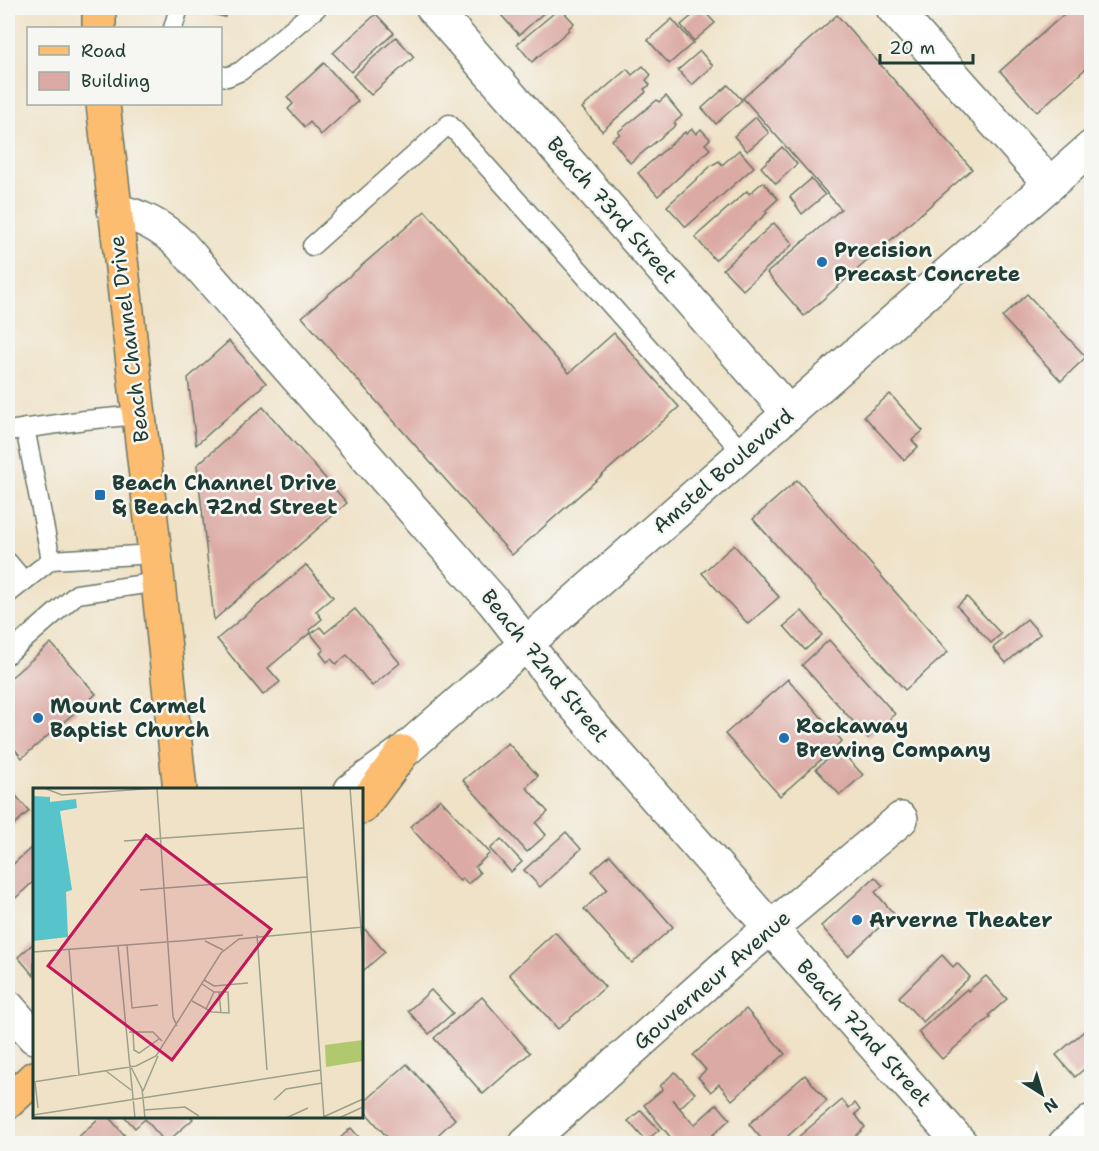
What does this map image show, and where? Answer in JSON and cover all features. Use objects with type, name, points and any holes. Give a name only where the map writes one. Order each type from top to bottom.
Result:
[{"type":"main road","points":[[99,8],[99,27]]},
{"type":"main road","name":"Beach Channel Drive","points":[[103,105],[157,568],[180,788]]},
{"type":"main road","points":[[363,806],[403,752]]},
{"type":"main road","points":[[8,1102],[33,1079]]},
{"type":"street","name":"Beach 73rd Street","points":[[433,8],[789,413]]},
{"type":"street","points":[[893,8],[1050,184]]},
{"type":"street","name":"Amstel Boulevard","points":[[352,788],[403,752],[1092,147]]},
{"type":"street","name":"Beach 72nd Street","points":[[114,210],[134,214],[150,221],[181,245],[493,601],[569,699],[961,1143]]},
{"type":"street","name":"Gouverneur Avenue","points":[[526,1143],[731,961],[901,819]]},
{"type":"street","points":[[8,1007],[33,1036]]},
{"type":"street","points":[[1065,1143],[1092,1121]]},
{"type":"lane","points":[[174,27],[178,8]]},
{"type":"lane","points":[[222,76],[227,77],[241,71],[317,8]]},
{"type":"lane","points":[[312,246],[449,124],[744,453]]},
{"type":"lane","points":[[51,560],[16,429],[139,415]]},
{"type":"lane","points":[[8,594],[51,560],[157,568]]},
{"type":"lane","points":[[8,562],[24,581]]},
{"type":"lane","points":[[8,654],[77,594],[157,568]]},
{"type":"building","points":[[190,8],[228,8],[225,17]]},
{"type":"building","points":[[495,8],[549,8],[519,35]]},
{"type":"building","points":[[560,8],[574,23],[532,62],[517,44]]},
{"type":"building","points":[[701,8],[715,23],[694,41],[681,25]]},
{"type":"building","points":[[1071,8],[1092,8],[1092,63],[1037,112],[1000,71]]},
{"type":"building","points":[[376,14],[394,33],[351,72],[333,53]]},
{"type":"building","points":[[837,15],[972,169],[804,316],[767,273],[841,209],[743,98]]},
{"type":"building","points":[[672,19],[693,43],[669,64],[648,40]]},
{"type":"building","points":[[396,37],[414,57],[371,95],[353,76]]},
{"type":"building","points":[[700,51],[713,66],[692,85],[678,70]]},
{"type":"building","points":[[324,63],[358,101],[321,135],[310,122],[305,127],[288,109],[293,104],[287,97]]},
{"type":"building","points":[[643,66],[651,75],[646,80],[650,85],[644,89],[646,92],[602,131],[582,108],[627,69],[632,75]]},
{"type":"building","points":[[728,85],[742,100],[716,124],[702,108]]},
{"type":"building","points":[[666,96],[682,116],[674,123],[676,125],[630,163],[612,140],[620,134],[618,132],[657,100],[659,102]]},
{"type":"building","points":[[756,117],[769,133],[747,151],[734,136]]},
{"type":"building","points":[[692,129],[696,134],[701,129],[710,139],[705,144],[710,149],[658,196],[638,173],[685,132],[686,134]]},
{"type":"building","points":[[782,147],[797,164],[776,184],[761,167]]},
{"type":"building","points":[[739,150],[754,167],[686,227],[667,206],[712,165],[719,161],[722,165]]},
{"type":"building","points":[[811,179],[825,195],[802,214],[790,197]]},
{"type":"building","points":[[763,182],[778,199],[765,211],[767,213],[715,260],[695,237],[747,191],[749,194]]},
{"type":"building","points":[[425,211],[569,373],[614,333],[679,407],[512,555],[302,317]]},
{"type":"building","points":[[774,223],[793,244],[743,290],[723,269]]},
{"type":"building","points":[[1027,294],[1086,357],[1061,381],[1002,317]]},
{"type":"building","points":[[229,341],[266,383],[196,445],[188,378]]},
{"type":"building","points":[[890,394],[923,431],[912,440],[918,447],[904,460],[864,416]]},
{"type":"building","points":[[263,407],[347,503],[214,620],[197,465]]},
{"type":"building","points":[[797,480],[948,652],[905,690],[753,519]]},
{"type":"building","points":[[734,545],[779,597],[748,624],[702,573]]},
{"type":"building","points":[[306,565],[333,597],[316,611],[322,619],[309,630],[311,632],[268,668],[280,682],[263,695],[217,639]]},
{"type":"building","points":[[967,597],[1001,634],[991,643],[957,606]]},
{"type":"building","points":[[355,609],[400,663],[372,686],[347,655],[336,664],[331,659],[327,662],[320,653],[324,650],[311,634],[320,627],[325,633]]},
{"type":"building","points":[[802,611],[822,635],[805,650],[784,626]]},
{"type":"building","points":[[1027,619],[1040,634],[1006,663],[993,648]]},
{"type":"building","points":[[829,640],[895,714],[868,738],[802,665]]},
{"type":"building","name":"Mount Carmel Baptist Church","points":[[51,643],[96,694],[22,758],[8,741],[8,680]]},
{"type":"building","name":"Rockaway Brewing Company","points":[[788,679],[842,741],[780,796],[725,734]]},
{"type":"building","points":[[508,743],[538,776],[526,787],[548,812],[536,823],[546,835],[527,852],[463,780]]},
{"type":"building","points":[[839,749],[863,775],[840,795],[816,769]]},
{"type":"building","points":[[11,790],[29,811],[8,830],[8,794]]},
{"type":"building","points":[[440,799],[490,853],[475,867],[480,873],[468,884],[462,878],[460,881],[410,827]]},
{"type":"building","points":[[566,832],[581,849],[540,887],[524,870]]},
{"type":"building","points":[[501,839],[522,862],[511,872],[490,849]]},
{"type":"building","points":[[33,846],[33,882],[8,905],[8,869]]},
{"type":"building","points":[[610,855],[673,927],[632,963],[584,909],[607,889],[592,871]]},
{"type":"building","name":"Arverne Theater","points":[[875,877],[883,886],[875,892],[894,914],[848,956],[821,926]]},
{"type":"building","points":[[363,927],[385,952],[364,970],[363,968]]},
{"type":"building","points":[[555,932],[605,987],[558,1029],[509,974]]},
{"type":"building","points":[[33,944],[33,975],[18,957]]},
{"type":"building","points":[[942,955],[953,967],[957,963],[970,977],[923,1022],[899,997]]},
{"type":"building","points":[[986,976],[1007,999],[942,1059],[918,1032],[967,989],[968,991]]},
{"type":"building","points":[[431,990],[453,1013],[429,1034],[408,1011]]},
{"type":"building","points":[[482,997],[530,1053],[483,1094],[434,1038]]},
{"type":"building","points":[[746,1009],[785,1054],[732,1100],[719,1084],[711,1092],[698,1077],[706,1070],[693,1055]]},
{"type":"building","points":[[1083,1032],[1092,1042],[1092,1062],[1075,1077],[1056,1055]]},
{"type":"building","points":[[407,1064],[455,1119],[428,1144],[393,1144],[363,1109],[363,1103]]},
{"type":"building","points":[[675,1072],[695,1093],[680,1108],[672,1099],[694,1125],[717,1104],[730,1119],[703,1144],[676,1144],[644,1105],[663,1089],[660,1086]]},
{"type":"building","points":[[805,1075],[827,1101],[779,1144],[762,1144],[764,1142],[749,1124]]},
{"type":"building","points":[[842,1100],[849,1108],[855,1103],[860,1110],[855,1114],[865,1127],[848,1144],[790,1144]]},
{"type":"building","points":[[641,1110],[659,1130],[646,1141],[628,1121]]},
{"type":"building","points":[[99,1118],[110,1118],[132,1144],[71,1144]]},
{"type":"building","points":[[126,1118],[193,1119],[166,1143],[145,1119],[135,1128]]},
{"type":"building","points":[[351,1128],[365,1144],[334,1144]]},
{"type":"place","name":"Precision Precast Concrete","points":[[822,262]]},
{"type":"place","name":"Beach Channel Drive & Beach 72nd Street","points":[[100,495]]},
{"type":"place","name":"Mount Carmel Baptist Church","points":[[38,718]]},
{"type":"place","name":"Rockaway Brewing Company","points":[[784,738]]},
{"type":"place","name":"Arverne Theater","points":[[857,920]]}]
